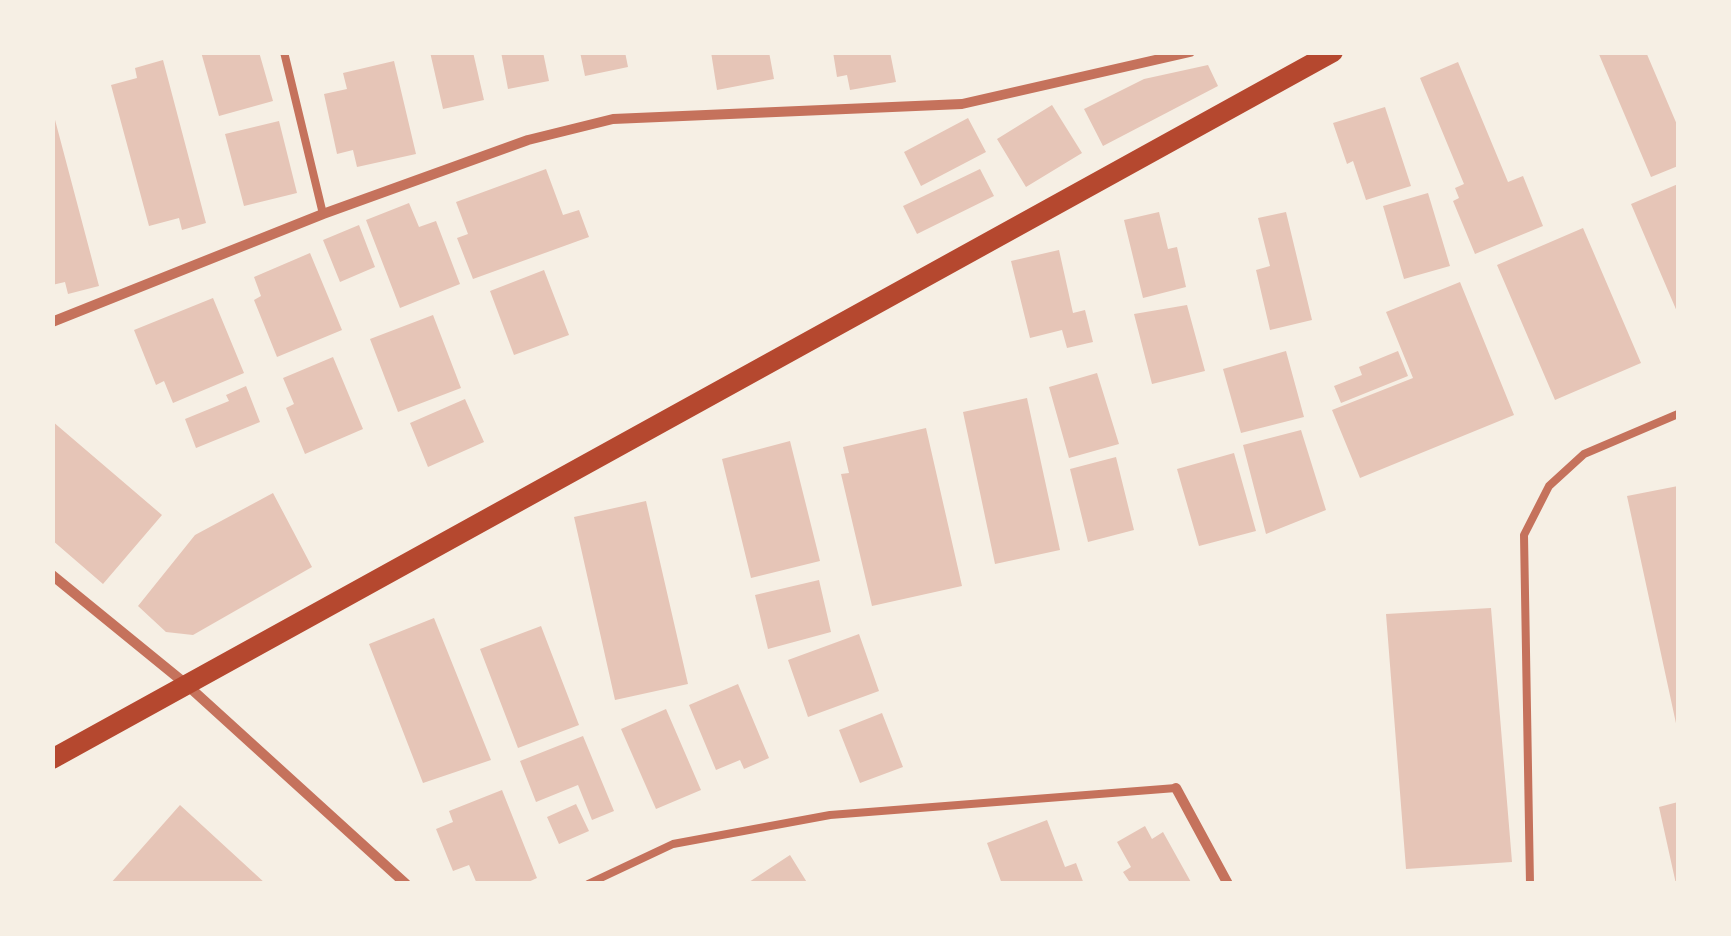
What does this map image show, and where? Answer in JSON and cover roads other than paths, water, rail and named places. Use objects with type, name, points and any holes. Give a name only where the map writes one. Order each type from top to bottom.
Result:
[{"type":"main road","points":[[52,759],[1333,52]]},
{"type":"street","points":[[52,322],[323,214],[528,140],[613,119],[962,104],[1190,52]]},
{"type":"street","points":[[52,575],[186,685],[406,884]]},
{"type":"street","points":[[1176,788],[1228,884]]},
{"type":"lane","points":[[284,52],[323,214]]},
{"type":"lane","points":[[1530,884],[1524,534],[1549,486],[1584,454],[1678,414]]},
{"type":"lane","points":[[588,884],[672,844],[830,815],[1176,788]]}]
